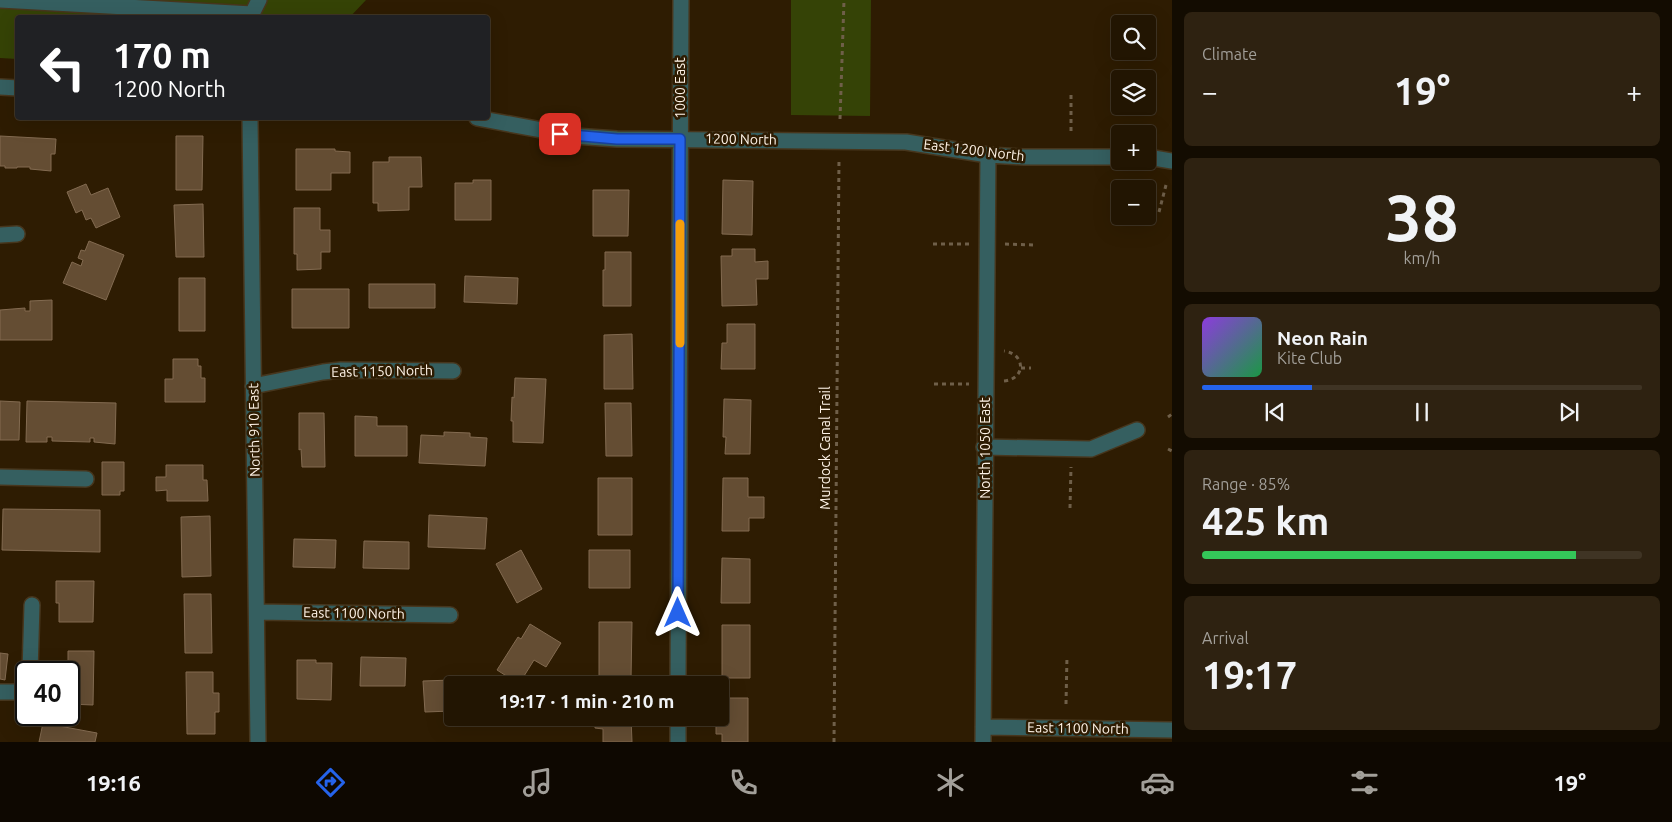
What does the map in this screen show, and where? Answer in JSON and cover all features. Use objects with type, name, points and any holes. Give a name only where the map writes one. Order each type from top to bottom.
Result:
[{"type":"street","points":[[0,0],[237,15]]},
{"type":"street","points":[[252,15],[259,0]]},
{"type":"street","name":"1000 East","points":[[678,676],[681,0]]},
{"type":"street","points":[[0,87],[15,88]]},
{"type":"street","name":"North 910 East","points":[[250,120],[258,742]]},
{"type":"street","name":"1200 North","points":[[488,120],[574,136],[617,139],[858,140]]},
{"type":"street","name":"East 1200 North","points":[[858,140],[906,142],[988,155],[1111,157]]},
{"type":"street","name":"North 1050 East","points":[[983,734],[988,155]]},
{"type":"street","points":[[1156,158],[1172,161]]},
{"type":"street","points":[[0,235],[17,234]]},
{"type":"street","name":"East 1150 North","points":[[253,386],[341,370],[452,371]]},
{"type":"street","points":[[984,447],[1091,449],[1137,430]]},
{"type":"street","points":[[0,477],[86,479]]},
{"type":"street","points":[[30,661],[32,605]]},
{"type":"street","name":"East 1100 North","points":[[257,612],[450,615]]},
{"type":"street","points":[[0,692],[15,692]]},
{"type":"street","points":[[678,726],[678,742]]},
{"type":"street","name":"East 1100 North","points":[[983,734],[1172,730]]},
{"type":"path","points":[[840,119],[844,0]]},
{"type":"path","points":[[1071,95],[1071,132]]},
{"type":"path","name":"Murdock Canal Trail","points":[[834,742],[839,155]]},
{"type":"path","points":[[1159,212],[1166,185]]},
{"type":"path","points":[[933,244],[970,244]]},
{"type":"path","points":[[1005,244],[1035,245]]},
{"type":"path","points":[[1004,351],[1016,355],[1020,361],[1021,368],[1015,378],[1010,381],[1004,381]]},
{"type":"path","points":[[1021,368],[1031,368]]},
{"type":"path","points":[[934,384],[969,384]]},
{"type":"path","points":[[1168,449],[1172,452]]},
{"type":"path","points":[[1070,467],[1070,508]]},
{"type":"path","points":[[1066,704],[1067,656]]},
{"type":"green space","points":[[0,0],[366,0],[352,15],[15,15],[15,59],[0,58]]},
{"type":"green space","points":[[791,0],[871,0],[870,116],[791,115]]},
{"type":"building","points":[[0,136],[56,139],[55,154],[51,154],[51,171],[30,169],[30,167],[5,168],[5,166],[0,166]]},
{"type":"building","points":[[176,136],[203,136],[202,190],[176,190]]},
{"type":"building","points":[[296,149],[335,149],[335,151],[350,152],[350,173],[331,173],[331,190],[296,190]]},
{"type":"building","points":[[389,157],[421,157],[422,187],[409,187],[409,210],[378,211],[378,203],[373,203],[373,162],[389,162]]},
{"type":"building","points":[[473,180],[491,180],[491,220],[455,220],[455,183],[473,183]]},
{"type":"building","points":[[723,180],[753,181],[752,235],[722,234]]},
{"type":"building","points":[[86,184],[91,195],[108,188],[120,217],[96,228],[91,218],[86,220],[82,210],[76,213],[67,192]]},
{"type":"building","points":[[593,190],[629,190],[628,236],[593,236]]},
{"type":"building","points":[[203,204],[204,257],[176,257],[174,205]]},
{"type":"building","points":[[294,208],[320,208],[320,230],[330,230],[330,252],[321,252],[321,269],[297,270],[297,254],[294,254]]},
{"type":"building","points":[[89,241],[124,255],[106,300],[63,283],[72,262],[81,266],[83,260],[78,258],[81,250],[85,251]]},
{"type":"building","points":[[732,249],[755,249],[755,262],[768,261],[768,279],[756,279],[757,305],[722,306],[721,256],[732,256]]},
{"type":"building","points":[[605,252],[631,252],[631,306],[603,306]]},
{"type":"building","points":[[465,276],[518,278],[517,304],[464,302]]},
{"type":"building","points":[[179,278],[205,278],[205,331],[179,331]]},
{"type":"building","points":[[369,284],[435,284],[435,308],[369,308]]},
{"type":"building","points":[[292,289],[349,289],[349,328],[292,328]]},
{"type":"building","points":[[52,300],[52,340],[0,340],[0,310],[25,308],[25,311],[30,311],[30,301]]},
{"type":"building","points":[[727,324],[755,324],[755,369],[721,369],[722,343],[727,343]]},
{"type":"building","points":[[632,334],[633,389],[604,389],[604,335]]},
{"type":"building","points":[[173,359],[198,359],[198,366],[201,366],[201,378],[205,378],[205,402],[165,402],[165,379],[173,379]]},
{"type":"building","points":[[515,378],[546,379],[543,443],[513,442],[513,421],[511,421]]},
{"type":"building","points":[[724,399],[751,400],[750,454],[725,454],[726,437],[723,437]]},
{"type":"building","points":[[0,401],[20,402],[19,440],[0,440]]},
{"type":"building","points":[[27,401],[116,403],[115,444],[94,442],[94,438],[90,438],[90,442],[52,441],[52,437],[47,437],[47,442],[26,442]]},
{"type":"building","points":[[605,403],[631,403],[632,456],[606,456]]},
{"type":"building","points":[[299,413],[324,413],[325,467],[302,467],[301,449],[299,450]]},
{"type":"building","points":[[355,416],[377,417],[377,426],[407,426],[407,456],[355,456]]},
{"type":"building","points":[[444,432],[470,433],[470,437],[487,438],[485,466],[419,463],[421,435],[444,436]]},
{"type":"building","points":[[102,462],[124,462],[124,491],[120,491],[120,495],[102,495]]},
{"type":"building","points":[[166,465],[203,465],[203,480],[207,480],[208,501],[167,501],[167,490],[156,491],[156,477],[166,477]]},
{"type":"building","points":[[598,478],[632,478],[632,535],[598,535]]},
{"type":"building","points":[[723,478],[748,478],[748,497],[764,497],[764,518],[749,518],[749,531],[722,531]]},
{"type":"building","points":[[3,509],[100,510],[100,552],[2,550]]},
{"type":"building","points":[[429,515],[487,518],[485,549],[428,547]]},
{"type":"building","points":[[210,516],[211,576],[182,577],[181,517]]},
{"type":"building","points":[[294,539],[336,540],[335,568],[293,567]]},
{"type":"building","points":[[364,541],[409,542],[409,569],[363,568]]},
{"type":"building","points":[[521,550],[542,589],[517,603],[496,564]]},
{"type":"building","points":[[589,550],[630,550],[630,588],[589,588]]},
{"type":"building","points":[[722,558],[750,559],[750,603],[721,603]]},
{"type":"building","points":[[56,581],[94,581],[93,622],[59,622],[59,603],[56,603]]},
{"type":"building","points":[[184,594],[211,594],[212,653],[185,653]]},
{"type":"building","points":[[599,622],[632,622],[631,676],[599,676]]},
{"type":"building","points":[[530,624],[561,643],[546,667],[534,660],[524,676],[506,676],[497,670],[518,637],[521,639]]},
{"type":"building","points":[[722,625],[750,625],[750,678],[722,676]]},
{"type":"building","points":[[68,651],[94,651],[93,705],[80,704],[80,661],[68,661]]},
{"type":"building","points":[[0,653],[8,654],[5,680],[0,679]]},
{"type":"building","points":[[361,657],[406,658],[405,686],[360,686]]},
{"type":"building","points":[[297,660],[316,660],[316,663],[332,663],[331,700],[297,699]]},
{"type":"building","points":[[186,672],[213,672],[213,693],[219,693],[219,712],[215,712],[215,734],[187,734]]},
{"type":"building","points":[[444,680],[444,711],[425,712],[423,681]]},
{"type":"building","points":[[729,698],[748,698],[748,742],[722,742],[722,734],[716,734],[716,726],[729,726]]},
{"type":"building","points":[[42,726],[59,726],[97,733],[95,742],[39,742]]},
{"type":"building","points":[[595,726],[631,726],[632,742],[603,742],[603,729],[595,728]]},
{"type":"slow traffic","points":[[680,224],[680,343]]},
{"type":"route","points":[[560,134],[617,139],[680,139],[678,613]]}]
